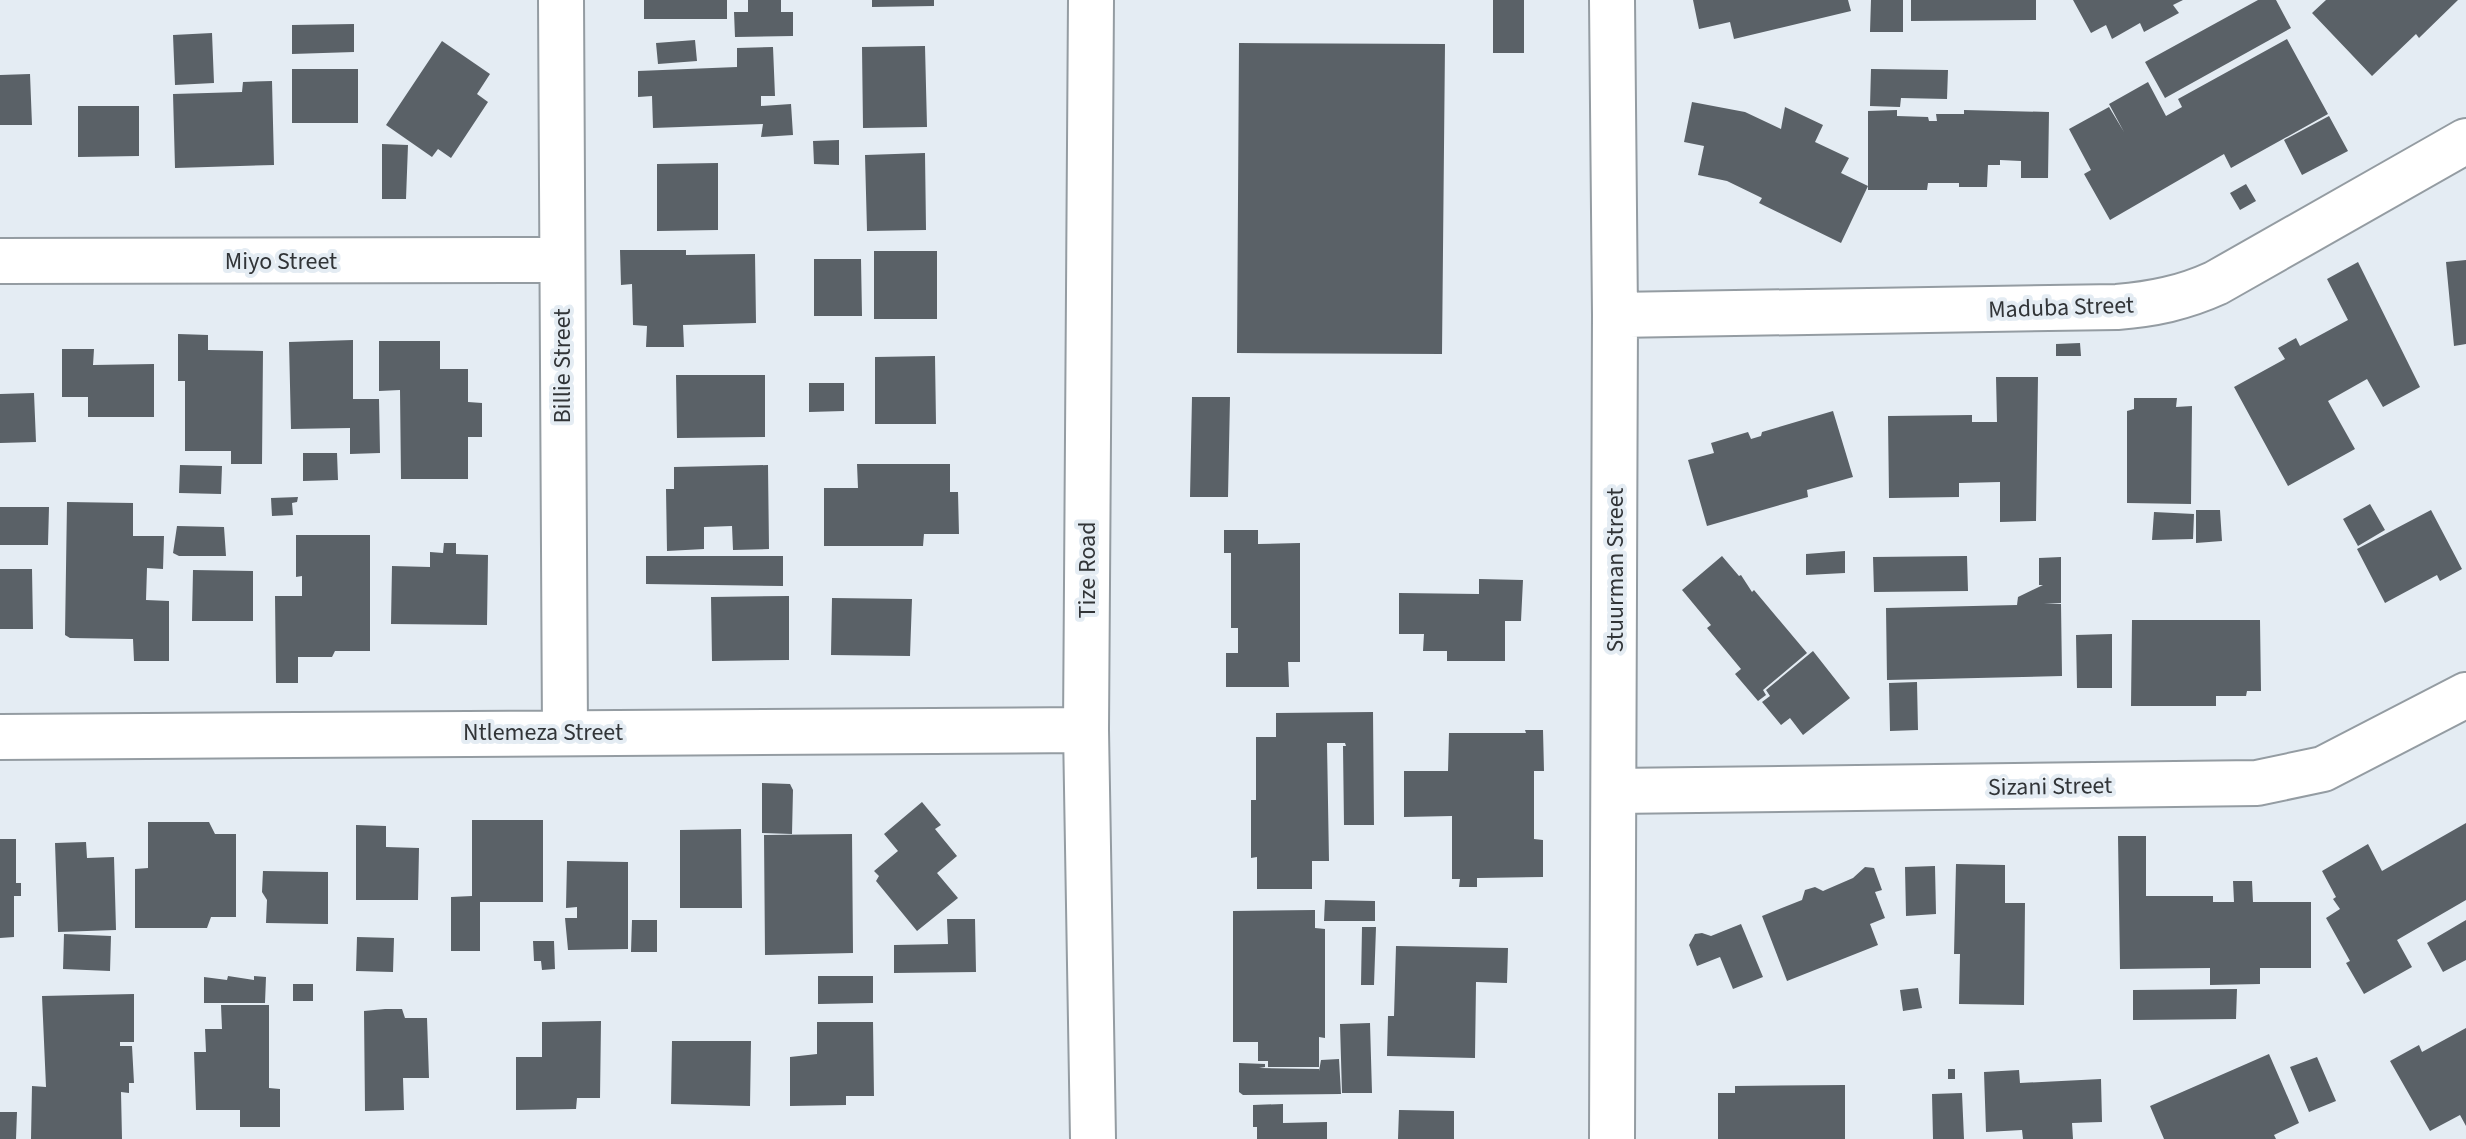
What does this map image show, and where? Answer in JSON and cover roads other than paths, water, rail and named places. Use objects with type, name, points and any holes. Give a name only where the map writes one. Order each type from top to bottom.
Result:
[{"type":"street","name":"Billie Street","points":[[561,0],[565,732]]},
{"type":"street","name":"Tize Road","points":[[1091,0],[1086,730],[1093,1139]]},
{"type":"street","name":"Stuurman Street","points":[[1612,0],[1615,315],[1612,1139]]},
{"type":"street","name":"Maduba Street","points":[[1615,315],[2154,304],[2187,296],[2216,283],[2466,141]]},
{"type":"street","name":"Miyo Street","points":[[0,261],[561,260]]},
{"type":"street","name":"Sizani Street","points":[[1614,791],[2257,783],[2323,769],[2466,695]]},
{"type":"street","name":"Ntlemeza Street","points":[[0,737],[1086,730]]}]
